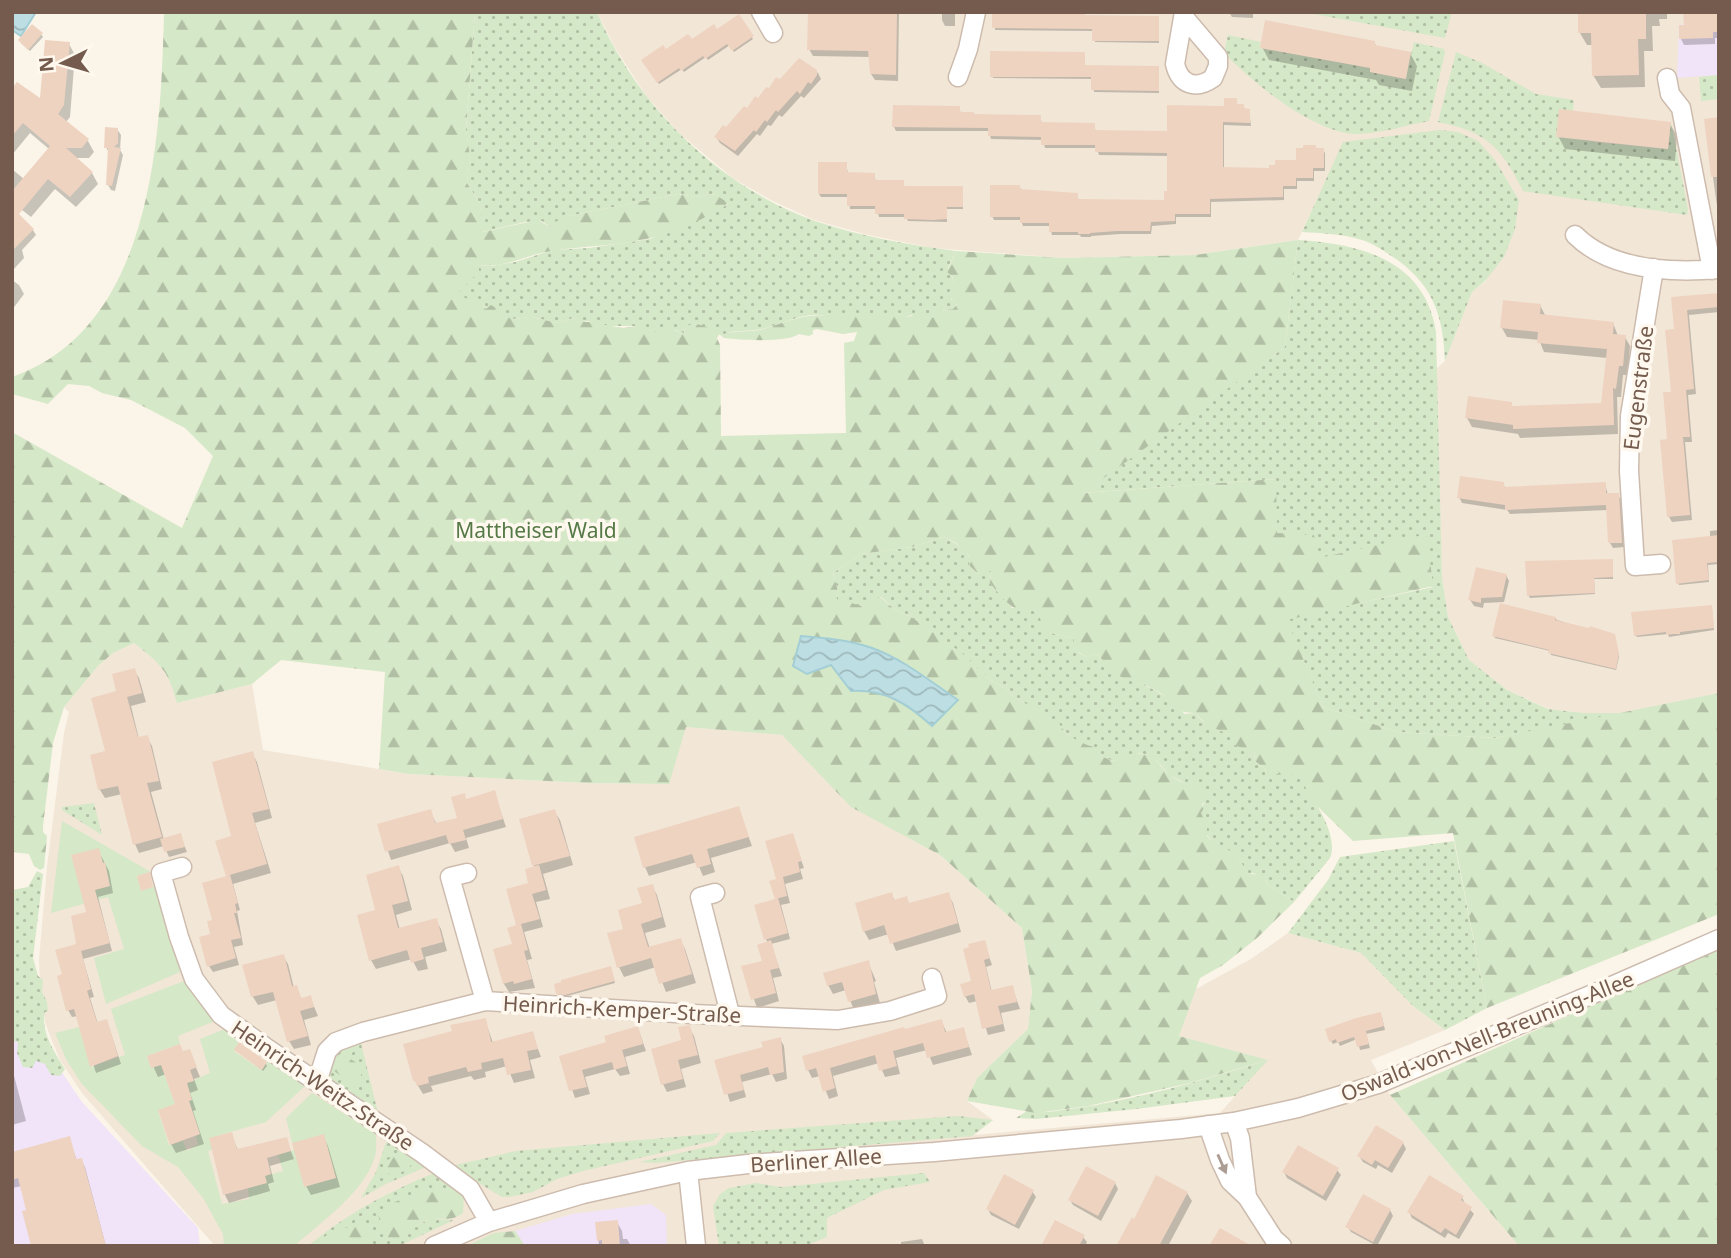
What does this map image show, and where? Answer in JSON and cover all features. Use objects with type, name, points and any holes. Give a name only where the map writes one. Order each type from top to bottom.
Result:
[{"type":"street","points":[[761,12],[773,33]]},
{"type":"street","points":[[958,77],[968,49],[976,12]]},
{"type":"street","points":[[1575,235],[1593,251],[1632,265],[1715,270],[1681,108],[1670,94],[1667,78]]},
{"type":"street","name":"Eugenstraße","points":[[1654,268],[1630,416],[1629,471],[1635,566],[1661,564]]},
{"type":"street","name":"Heinrich-Weitz-Straße","points":[[182,867],[161,873],[194,979],[221,1015],[470,1189],[489,1222]]},
{"type":"street","points":[[467,873],[450,877],[485,1001]]},
{"type":"street","points":[[715,893],[700,897],[730,1014]]},
{"type":"street","name":"Oswald-von-Nell-Breuning-Allee","points":[[1208,1125],[1234,1122],[1317,1103],[1378,1084],[1719,939]]},
{"type":"street","name":"Heinrich-Kemper-Straße","points":[[317,1082],[327,1051],[336,1042],[363,1032],[485,1001],[838,1020],[890,1011],[937,996],[932,978]]},
{"type":"street","points":[[1234,1122],[1240,1138],[1247,1197]]},
{"type":"street","points":[[1208,1125],[1230,1181],[1247,1197],[1267,1229],[1282,1246]]},
{"type":"street","name":"Berliner Allee","points":[[434,1246],[489,1222],[583,1194],[688,1171],[748,1164],[1014,1145],[1208,1125]]},
{"type":"street","points":[[688,1171],[696,1246]]},
{"type":"shaded area","points":[[597,12],[1719,12],[1719,693],[1626,713],[1584,713],[1549,709],[1507,690],[1469,660],[1448,617],[1442,578],[1435,370],[1445,361],[1472,292],[1486,281],[1519,200],[1495,160],[1344,142],[1298,240],[1195,255],[1064,258],[932,248],[814,220],[734,179],[679,133],[647,97],[614,46]]},
{"type":"shaded area","points":[[1683,12],[1719,12],[1719,75],[1677,78],[1679,25],[1685,24]]},
{"type":"shaded area","points":[[134,643],[163,667],[172,684],[177,703],[252,684],[263,750],[409,774],[587,783],[668,784],[685,727],[782,735],[851,806],[940,855],[1022,928],[1032,991],[1028,1029],[977,1078],[967,1101],[993,1120],[974,1135],[1220,1113],[1267,1060],[1179,1036],[1194,990],[1251,959],[1288,933],[1361,953],[1413,1006],[1445,1030],[1371,1060],[1390,1095],[1519,1246],[215,1246],[82,1093],[60,1060],[45,1022],[39,960],[47,867],[69,712],[64,707],[98,666],[113,653]]},
{"type":"shaded area","points":[[12,1016],[55,1062],[82,1102],[198,1228],[200,1246],[12,1246]]},
{"type":"shaded area","points":[[651,1204],[666,1215],[667,1246],[525,1246],[515,1231],[572,1214]]},
{"type":"green space","name":"Mattheiser Wald","points":[[164,12],[475,12],[466,129],[470,157],[467,183],[480,204],[483,232],[538,220],[550,227],[569,216],[678,194],[695,197],[715,194],[728,203],[694,222],[656,237],[551,251],[498,265],[479,265],[479,271],[457,294],[482,303],[486,309],[491,305],[512,319],[532,317],[557,323],[573,318],[580,322],[597,322],[623,328],[637,326],[656,332],[670,329],[684,333],[686,326],[697,324],[721,331],[717,338],[720,345],[721,436],[846,433],[844,343],[854,341],[857,332],[843,334],[817,329],[809,336],[799,334],[784,339],[763,340],[722,336],[726,333],[760,330],[801,317],[825,316],[828,313],[895,313],[907,317],[933,317],[937,311],[953,309],[957,304],[948,295],[954,282],[947,272],[956,251],[1064,258],[1195,255],[1298,240],[1285,347],[1083,493],[1276,479],[1277,533],[1314,535],[1319,558],[1427,534],[1433,586],[1287,620],[1323,707],[1397,732],[1495,738],[1719,693],[1719,914],[1487,1008],[1453,833],[1353,841],[1316,805],[1298,775],[1266,774],[1264,768],[1255,761],[1254,752],[1234,745],[1228,734],[1207,725],[1195,713],[1180,711],[1159,692],[1117,675],[1097,654],[1087,657],[1075,648],[1074,638],[1051,633],[1041,624],[1040,615],[1034,610],[1021,611],[1009,604],[990,583],[991,571],[978,574],[969,565],[969,556],[956,543],[944,537],[912,547],[861,554],[833,573],[839,603],[845,601],[861,606],[880,597],[962,653],[990,680],[1009,690],[1011,695],[1059,723],[1075,739],[1097,748],[1100,756],[1114,761],[1136,753],[1153,756],[1172,776],[1183,783],[1196,785],[1205,792],[1207,799],[1202,804],[1204,808],[1201,813],[1207,826],[1207,836],[1238,856],[1247,873],[1264,876],[1267,884],[1294,902],[1257,938],[1223,965],[1200,978],[1179,1036],[1268,1060],[1190,1083],[1088,1106],[1036,1113],[967,1101],[977,1078],[1028,1029],[1032,991],[1022,928],[940,855],[851,807],[782,735],[686,727],[669,784],[587,783],[409,774],[379,769],[385,672],[281,660],[252,684],[177,703],[162,668],[134,643],[113,653],[98,666],[64,707],[53,743],[43,826],[43,832],[47,836],[44,868],[40,870],[34,866],[29,854],[12,852],[12,432],[182,528],[213,456],[185,428],[131,400],[102,393],[89,386],[68,384],[48,404],[12,394],[12,377],[59,352],[95,317],[121,273],[140,223],[152,170],[159,115]]},
{"type":"green space","points":[[475,12],[597,12],[634,79],[685,139],[714,164],[746,187],[815,221],[884,239],[956,251],[948,268],[954,282],[951,299],[957,303],[953,309],[942,310],[932,317],[907,317],[895,313],[828,313],[825,316],[808,315],[763,329],[722,336],[718,334],[720,332],[697,324],[686,326],[684,333],[675,330],[656,332],[634,326],[609,326],[587,321],[580,323],[573,318],[557,323],[532,317],[512,319],[487,309],[482,303],[472,302],[456,294],[479,271],[478,265],[515,262],[553,250],[650,239],[711,214],[728,204],[715,194],[695,197],[678,194],[569,216],[550,227],[542,221],[525,222],[482,232],[480,204],[467,183],[470,157],[466,130]]},
{"type":"green space","points":[[1302,12],[1452,12],[1445,38]]},
{"type":"green space","points":[[1228,35],[1261,42],[1260,48],[1370,68],[1370,72],[1405,79],[1414,42],[1444,49],[1429,121],[1360,134],[1325,126],[1286,105],[1236,65],[1224,53]]},
{"type":"green space","points":[[1456,52],[1482,63],[1536,94],[1574,100],[1573,111],[1559,109],[1594,142],[1668,149],[1671,122],[1687,215],[1523,191],[1507,163],[1491,144],[1469,131],[1438,122]]},
{"type":"green space","points":[[1719,75],[1719,99],[1701,101],[1699,77]]},
{"type":"green space","points":[[1440,130],[1458,132],[1478,141],[1495,160],[1519,200],[1515,229],[1504,257],[1485,281],[1472,292],[1445,361],[1441,328],[1433,300],[1416,276],[1404,265],[1380,248],[1362,240],[1302,232],[1343,142]]},
{"type":"green space","points":[[1298,240],[1345,246],[1386,260],[1404,272],[1419,288],[1429,308],[1436,332],[1442,578],[1448,617],[1469,660],[1507,690],[1548,709],[1584,713],[1626,713],[1495,738],[1397,732],[1323,707],[1286,619],[1433,587],[1319,558],[1277,534],[1275,479],[1081,493],[1285,347]]},
{"type":"green space","points":[[944,537],[966,552],[978,574],[991,570],[990,583],[1012,608],[1034,610],[1051,633],[1074,638],[1079,653],[1087,657],[1097,654],[1116,674],[1155,690],[1171,700],[1172,704],[1185,714],[1195,713],[1202,721],[1223,731],[1254,752],[1255,761],[1264,768],[1266,774],[1298,774],[1322,815],[1331,837],[1332,848],[1330,858],[1294,902],[1267,884],[1266,880],[1253,873],[1247,874],[1238,856],[1212,841],[1207,835],[1201,813],[1206,795],[1200,788],[1170,775],[1156,760],[1144,754],[1139,753],[1114,761],[1100,756],[1088,745],[1072,737],[1058,723],[990,680],[961,653],[910,616],[897,611],[881,597],[861,606],[839,603],[833,573],[861,554],[912,547]]},
{"type":"green space","points":[[94,803],[102,835],[62,810],[62,807]]},
{"type":"green space","points":[[62,821],[151,872],[137,876],[141,890],[155,886],[180,972],[106,1004],[94,958],[124,949],[108,897],[51,913]]},
{"type":"green space","points":[[1454,841],[1487,1008],[1445,1030],[1413,1006],[1361,953],[1288,933],[1328,880],[1340,857]]},
{"type":"green space","points":[[37,871],[43,874],[33,958],[38,976],[43,980],[42,992],[47,1002],[48,1011],[45,1012],[44,1019],[46,1034],[65,1069],[60,1076],[51,1075],[45,1064],[36,1061],[32,1068],[23,1067],[17,1053],[18,1042],[12,1041],[12,890],[28,887]]},
{"type":"green space","points":[[1719,949],[1719,1246],[1519,1246],[1390,1095]]},
{"type":"green space","points":[[184,981],[215,1021],[178,1036],[180,1044],[147,1056],[151,1068],[161,1065],[175,1104],[158,1111],[169,1145],[183,1141],[187,1151],[198,1144],[196,1136],[200,1134],[189,1101],[192,1100],[187,1083],[210,1073],[200,1039],[225,1029],[241,1041],[234,1051],[261,1070],[269,1060],[306,1085],[266,1122],[220,1135],[223,1147],[208,1151],[222,1204],[249,1199],[248,1188],[267,1183],[265,1176],[283,1171],[278,1155],[294,1150],[286,1118],[312,1093],[376,1134],[375,1156],[362,1182],[341,1206],[294,1246],[224,1246],[223,1234],[203,1198],[178,1167],[142,1146],[81,1083],[66,1059],[55,1033],[79,1027],[91,1067],[125,1055],[111,1009]]},
{"type":"green space","points":[[360,1039],[379,1117],[335,1088],[328,1076],[337,1048]]},
{"type":"green space","points":[[341,1053],[360,1065],[362,1073],[358,1083],[350,1083],[333,1070]]},
{"type":"green space","points":[[1268,1060],[1235,1096],[1136,1109],[1036,1119],[1016,1118],[1027,1111],[1059,1111],[1145,1095]]},
{"type":"green space","points":[[958,1116],[993,1120],[972,1136],[655,1163],[639,1162],[716,1145],[726,1133]]},
{"type":"green space","points":[[720,1133],[713,1141],[583,1171],[557,1179],[533,1192],[509,1197],[502,1197],[451,1166],[516,1151]]},
{"type":"green space","points":[[387,1139],[426,1167],[361,1198],[376,1172]]},
{"type":"green space","points":[[399,1155],[408,1157],[412,1163],[407,1171],[387,1174],[383,1167],[389,1159]]},
{"type":"green space","points":[[434,1173],[460,1189],[464,1197],[454,1191],[411,1227],[432,1219],[454,1220],[399,1246],[308,1246],[368,1205]]},
{"type":"green space","points":[[924,1173],[930,1182],[884,1190],[827,1218],[827,1237],[805,1246],[719,1246],[713,1206],[720,1194],[729,1188],[756,1183],[781,1187]]},
{"type":"green space","points":[[421,1191],[454,1191],[464,1197],[463,1213],[450,1219],[420,1223],[396,1241],[382,1234],[378,1213]]},
{"type":"green space","points":[[367,1225],[371,1243],[368,1246],[311,1246],[336,1229]]},
{"type":"green space","points":[[515,1231],[525,1246],[467,1246],[494,1233]]},
{"type":"water","points":[[12,12],[36,12],[21,36],[12,30]]},
{"type":"water","points":[[801,636],[846,641],[883,653],[916,671],[958,700],[932,726],[914,711],[885,695],[851,691],[831,665],[807,674],[793,666]]},
{"type":"building","points":[[808,12],[897,12],[896,75],[870,74],[868,51],[807,50]]},
{"type":"building","points":[[992,12],[1085,12],[1085,15],[1159,16],[1159,41],[1092,41],[1092,29],[992,28]]},
{"type":"building","points":[[1578,12],[1646,12],[1646,39],[1638,39],[1639,75],[1592,76],[1591,33],[1578,33]]},
{"type":"building","points":[[1683,12],[1719,12],[1719,32],[1713,32],[1713,38],[1679,39],[1679,25],[1684,25]]},
{"type":"building","points":[[739,14],[754,36],[732,51],[727,44],[681,71],[679,68],[657,83],[641,60],[663,45],[666,49],[688,34],[692,39],[714,24],[717,29]]},
{"type":"building","points":[[1265,20],[1375,41],[1375,45],[1411,52],[1406,79],[1370,72],[1370,68],[1260,48]]},
{"type":"building","points":[[32,24],[43,33],[28,50],[18,40]]},
{"type":"building","points":[[45,40],[70,42],[64,105],[58,114],[89,139],[82,148],[66,148],[93,172],[70,197],[48,179],[19,214],[34,229],[12,251],[12,191],[50,146],[23,123],[12,136],[12,88],[17,82],[40,98]]},
{"type":"building","points":[[990,51],[1085,52],[1085,65],[1159,66],[1159,91],[1091,90],[1091,77],[990,77]]},
{"type":"building","points":[[799,58],[817,70],[811,84],[808,82],[800,94],[797,91],[735,151],[714,137],[723,125],[726,127],[744,106],[747,108],[755,96],[758,98],[776,77],[780,79]]},
{"type":"building","points":[[1224,98],[1237,98],[1237,104],[1244,104],[1244,108],[1250,109],[1250,123],[1223,122],[1223,167],[1269,168],[1269,165],[1275,165],[1275,160],[1296,160],[1296,148],[1316,145],[1316,148],[1324,148],[1324,168],[1313,168],[1313,178],[1296,178],[1296,186],[1283,186],[1283,197],[1210,199],[1210,214],[1175,214],[1175,221],[1151,222],[1150,231],[1090,234],[1049,232],[1049,223],[1020,223],[1020,217],[990,217],[990,185],[1020,185],[1020,189],[1078,193],[1078,199],[1164,200],[1164,191],[1167,191],[1167,153],[1095,152],[1095,145],[1041,145],[1041,137],[988,136],[988,128],[892,127],[893,105],[960,106],[960,112],[974,114],[1041,115],[1041,122],[1095,123],[1095,130],[1167,131],[1167,105],[1224,106]]},
{"type":"building","points":[[1559,109],[1671,122],[1668,149],[1556,137]]},
{"type":"building","points":[[1719,117],[1719,177],[1711,177],[1704,119]]},
{"type":"building","points":[[105,127],[118,128],[118,143],[114,147],[121,148],[112,186],[106,185],[108,148],[104,148]]},
{"type":"building","points":[[818,162],[847,162],[847,172],[875,173],[875,180],[904,180],[904,186],[963,186],[963,207],[947,207],[947,219],[933,220],[904,219],[904,214],[875,214],[875,206],[847,206],[847,194],[818,194]]},
{"type":"building","points":[[1719,293],[1719,307],[1687,310],[1694,389],[1686,390],[1690,437],[1683,437],[1690,515],[1667,517],[1660,440],[1667,439],[1663,392],[1671,392],[1665,330],[1674,329],[1671,297]]},
{"type":"building","points":[[1503,300],[1541,304],[1540,314],[1614,322],[1613,334],[1626,335],[1623,366],[1619,366],[1616,389],[1613,388],[1614,425],[1513,429],[1513,425],[1465,418],[1468,396],[1512,402],[1512,406],[1601,403],[1607,349],[1537,343],[1538,332],[1500,328]]},
{"type":"building","points":[[1460,476],[1504,482],[1504,487],[1606,482],[1606,493],[1619,493],[1622,543],[1608,543],[1606,505],[1505,510],[1505,505],[1457,498]]},
{"type":"building","points":[[1719,535],[1719,562],[1707,563],[1709,580],[1676,584],[1672,540]]},
{"type":"building","points":[[1613,559],[1613,577],[1594,578],[1595,593],[1527,596],[1525,561]]},
{"type":"building","points":[[1476,567],[1507,574],[1502,597],[1481,598],[1481,603],[1468,600]]},
{"type":"building","points":[[1500,603],[1615,634],[1619,653],[1616,669],[1492,636]]},
{"type":"building","points":[[1712,605],[1714,628],[1680,634],[1666,635],[1666,632],[1634,636],[1631,612]]},
{"type":"building","points":[[135,668],[142,693],[127,697],[138,737],[148,735],[155,763],[159,781],[147,783],[162,837],[133,845],[118,786],[98,790],[90,755],[105,751],[91,698],[116,691],[112,674]]},
{"type":"building","points":[[253,751],[269,809],[252,813],[267,864],[226,876],[215,841],[231,836],[212,762]]},
{"type":"building","points":[[495,790],[503,819],[463,830],[466,840],[449,844],[446,835],[385,852],[377,824],[431,809],[435,823],[457,818],[451,797],[465,793],[466,799]]},
{"type":"building","points":[[739,806],[749,837],[707,849],[711,864],[697,868],[692,854],[643,868],[634,837]]},
{"type":"building","points":[[555,809],[570,856],[532,866],[519,819]]},
{"type":"building","points":[[181,833],[185,847],[164,852],[160,839]]},
{"type":"building","points":[[793,833],[802,861],[798,862],[800,872],[783,877],[787,896],[775,899],[769,881],[776,879],[765,841]]},
{"type":"building","points":[[99,848],[110,886],[95,890],[110,943],[81,951],[91,989],[87,991],[97,1022],[107,1019],[118,1056],[90,1067],[74,1009],[66,1011],[57,976],[62,974],[55,950],[76,944],[71,916],[86,912],[71,855]]},
{"type":"building","points":[[399,865],[408,901],[392,905],[398,928],[437,918],[443,942],[421,948],[424,959],[411,963],[407,950],[369,961],[357,915],[375,910],[366,875]]},
{"type":"building","points":[[539,865],[546,890],[532,894],[540,919],[521,924],[528,950],[524,951],[532,979],[503,984],[493,949],[512,944],[507,928],[516,925],[506,889],[528,883],[525,869]]},
{"type":"building","points":[[150,872],[153,887],[141,891],[137,876]]},
{"type":"building","points":[[230,875],[238,903],[235,904],[237,913],[234,913],[241,938],[231,940],[236,958],[207,967],[199,937],[210,934],[207,921],[212,920],[202,883]]},
{"type":"building","points":[[653,884],[662,917],[641,924],[648,947],[681,938],[692,974],[659,984],[651,958],[617,968],[607,933],[623,929],[618,910],[642,903],[637,888]]},
{"type":"building","points":[[892,892],[894,900],[907,896],[909,903],[949,892],[958,923],[890,944],[884,925],[863,932],[855,903]]},
{"type":"building","points":[[778,898],[788,933],[764,940],[754,905]]},
{"type":"building","points":[[771,940],[779,968],[770,970],[776,993],[751,1000],[741,966],[762,961],[757,945]]},
{"type":"building","points":[[985,940],[990,958],[984,960],[991,990],[1013,985],[1017,1002],[998,1006],[1003,1024],[982,1029],[974,994],[964,997],[960,984],[971,981],[963,949],[969,947],[968,944]]},
{"type":"building","points":[[284,954],[292,986],[297,985],[301,998],[311,995],[314,1007],[300,1011],[308,1036],[287,1042],[273,992],[251,997],[242,965]]},
{"type":"building","points":[[869,960],[876,994],[848,1002],[842,982],[827,986],[823,973]]},
{"type":"building","points":[[611,966],[615,981],[565,995],[556,994],[554,984],[561,980]]},
{"type":"building","points":[[1381,1012],[1384,1026],[1366,1031],[1369,1044],[1357,1047],[1354,1037],[1337,1043],[1336,1039],[1329,1042],[1325,1029]]},
{"type":"building","points":[[486,1018],[491,1042],[533,1031],[538,1049],[527,1051],[531,1070],[507,1075],[503,1058],[481,1063],[482,1069],[468,1072],[466,1067],[428,1077],[429,1083],[417,1086],[413,1081],[403,1044],[452,1031],[450,1025]]},
{"type":"building","points":[[942,1019],[945,1032],[964,1027],[969,1047],[927,1058],[923,1043],[893,1051],[897,1066],[879,1071],[875,1055],[830,1068],[835,1088],[823,1092],[816,1068],[806,1071],[802,1056]]},
{"type":"building","points":[[690,1025],[698,1055],[678,1060],[683,1079],[661,1085],[651,1049],[681,1040],[678,1027]]},
{"type":"building","points":[[638,1026],[643,1044],[622,1050],[627,1066],[614,1070],[612,1062],[582,1070],[587,1087],[569,1091],[559,1056],[606,1042],[604,1036]]},
{"type":"building","points":[[781,1037],[784,1072],[770,1075],[768,1067],[740,1075],[744,1090],[724,1095],[714,1060],[763,1047],[761,1042]]},
{"type":"building","points":[[239,1042],[267,1062],[262,1070],[234,1050]]},
{"type":"building","points":[[180,1044],[183,1051],[190,1049],[197,1067],[190,1070],[194,1081],[187,1083],[192,1100],[189,1101],[200,1134],[170,1145],[158,1110],[175,1104],[161,1065],[151,1068],[147,1056]]},
{"type":"building","points":[[1376,1125],[1404,1142],[1388,1168],[1375,1160],[1372,1165],[1357,1156]]},
{"type":"building","points":[[232,1132],[237,1149],[287,1137],[291,1151],[267,1158],[271,1174],[265,1176],[267,1183],[223,1195],[209,1138]]},
{"type":"building","points":[[324,1134],[336,1178],[304,1187],[292,1143]]},
{"type":"building","points":[[70,1136],[76,1159],[82,1158],[106,1246],[31,1246],[22,1211],[26,1210],[18,1178],[12,1180],[12,1152]]},
{"type":"building","points":[[1298,1145],[1339,1168],[1323,1196],[1282,1172]]},
{"type":"building","points":[[1086,1166],[1116,1182],[1098,1216],[1068,1200]]},
{"type":"building","points":[[1004,1174],[1034,1190],[1015,1225],[986,1209]]},
{"type":"building","points":[[1156,1175],[1188,1192],[1159,1246],[1116,1246],[1132,1217],[1134,1219]]},
{"type":"building","points":[[1429,1175],[1464,1196],[1461,1200],[1472,1207],[1456,1235],[1445,1228],[1441,1233],[1407,1212]]},
{"type":"building","points":[[1363,1194],[1391,1209],[1373,1242],[1345,1227]]},
{"type":"building","points":[[618,1220],[620,1246],[602,1246],[602,1240],[597,1241],[595,1222]]},
{"type":"building","points":[[1055,1220],[1085,1235],[1079,1246],[1041,1246]]},
{"type":"building","points":[[1220,1228],[1252,1246],[1209,1246]]}]
